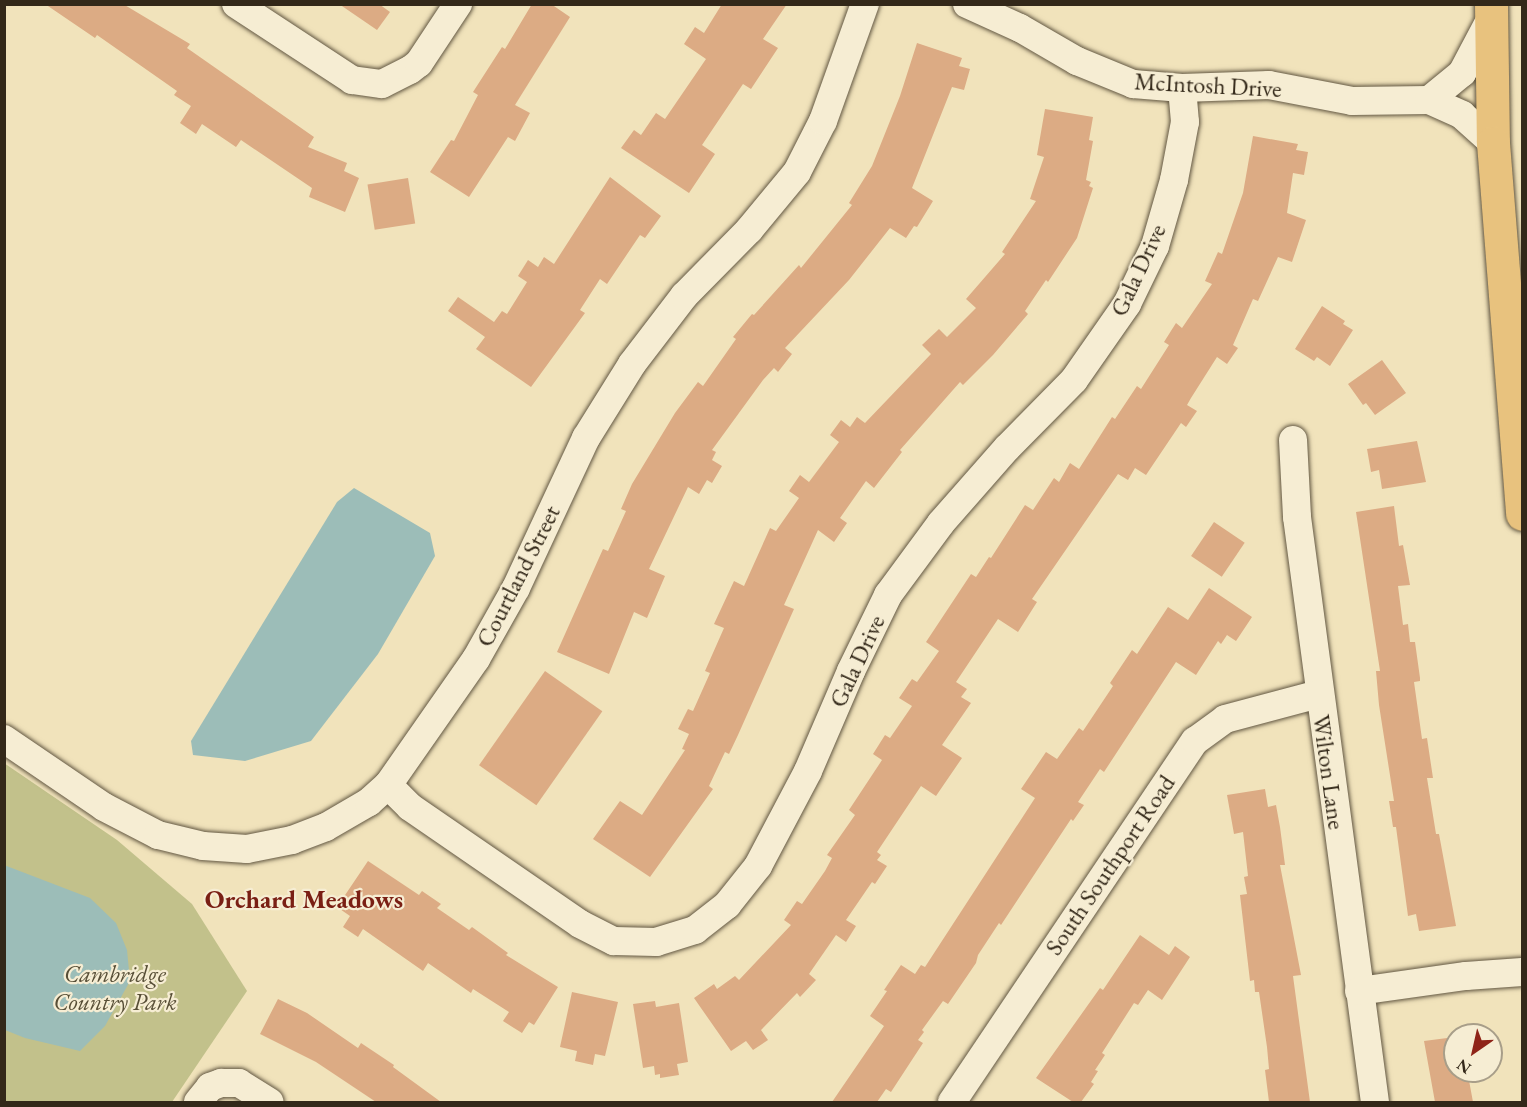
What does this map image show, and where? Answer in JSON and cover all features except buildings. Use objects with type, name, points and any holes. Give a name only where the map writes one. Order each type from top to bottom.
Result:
[{"type":"main road","points":[[1491,11],[1493,143],[1522,514]]},
{"type":"street","points":[[236,4],[352,80],[382,84],[419,63],[458,4]]},
{"type":"street","name":"Courtland Street","points":[[4,739],[104,807],[158,835],[203,846],[247,849],[291,840],[326,827],[369,802],[388,785],[476,660],[516,588],[586,438],[632,364],[684,296],[749,230],[797,172],[823,121],[865,4]]},
{"type":"street","name":"McIntosh Drive","points":[[967,4],[1020,28],[1077,61],[1132,84],[1182,88],[1269,85],[1352,101],[1429,100],[1462,115],[1493,143]]},
{"type":"street","points":[[1429,100],[1462,73],[1491,11]]},
{"type":"street","name":"Gala Drive","points":[[388,785],[410,807],[580,924],[614,941],[656,942],[695,930],[727,905],[758,866],[808,771],[851,671],[888,595],[941,523],[1007,448],[1074,380],[1127,304],[1155,246],[1174,180],[1185,122],[1182,88]]},
{"type":"street","name":"Wilton Lane","points":[[1293,440],[1297,517],[1375,1102]]},
{"type":"street","name":"South Southport Road","points":[[952,1102],[1194,741],[1225,719],[1319,694]]},
{"type":"street","points":[[1359,991],[1466,976],[1522,972]]},
{"type":"street","points":[[204,1095],[221,1083],[239,1083],[269,1102]]},
{"type":"green space","name":"Cambridge Country Park","points":[[4,763],[117,840],[192,904],[247,991],[172,1102],[5,1102]]},
{"type":"water","points":[[354,488],[430,533],[435,556],[378,654],[311,741],[245,761],[193,755],[191,741],[337,502]]},
{"type":"water","points":[[4,865],[90,898],[116,923],[127,950],[130,981],[105,1026],[80,1051],[25,1038],[5,1030]]},
{"type":"district","name":"Orchard Meadows","points":[[304,900]]}]
